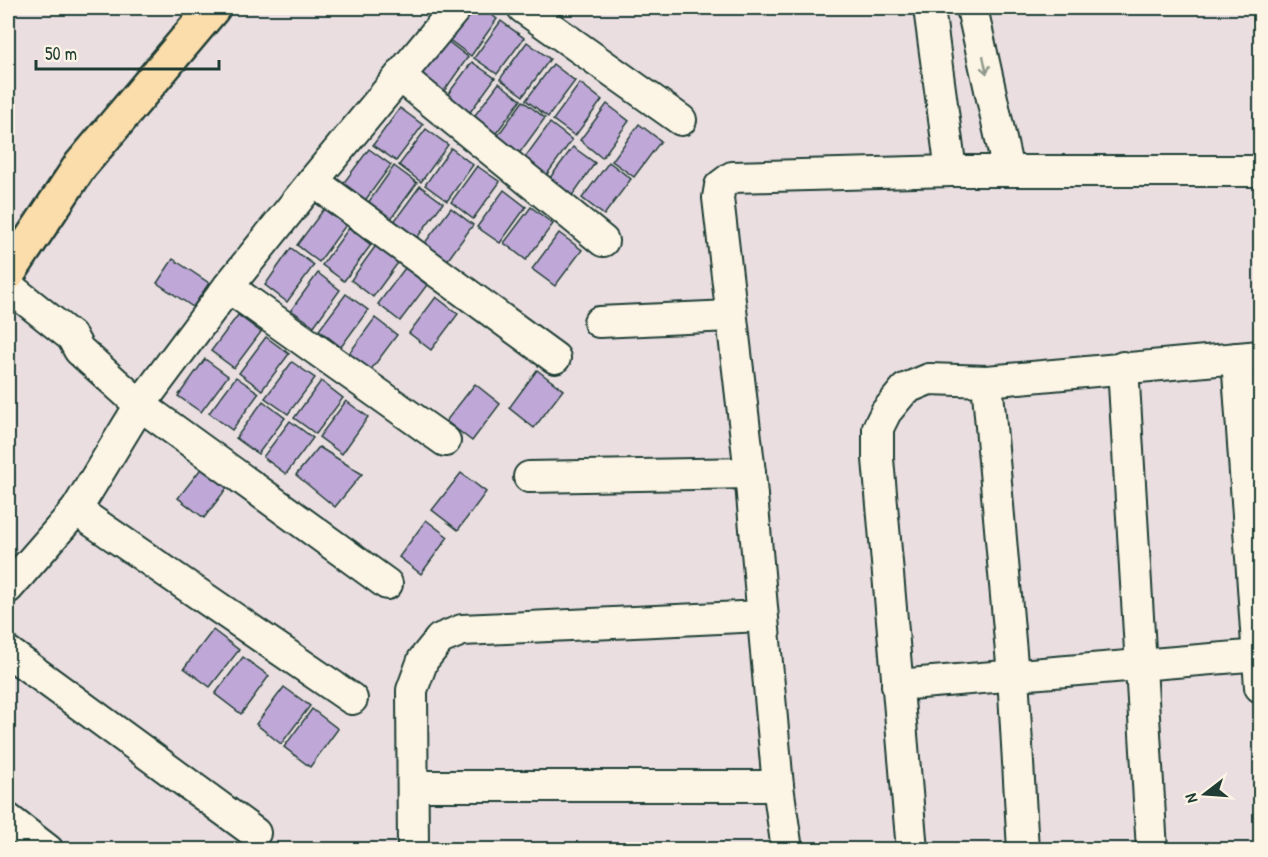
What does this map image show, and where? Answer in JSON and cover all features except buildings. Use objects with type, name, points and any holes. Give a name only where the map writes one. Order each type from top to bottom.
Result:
[{"type":"main road","points":[[8,274],[80,166],[202,12]]},
{"type":"street","points":[[8,588],[75,510],[140,405],[228,287],[456,8]]},
{"type":"street","points":[[523,8],[681,120]]},
{"type":"street","points":[[929,8],[951,171]]},
{"type":"street","points":[[972,8],[1008,171]]},
{"type":"street","points":[[400,76],[603,241]]},
{"type":"street","points":[[787,849],[778,786],[750,473],[718,198],[720,186],[732,177],[951,171],[1260,171]]},
{"type":"street","points":[[313,181],[555,358]]},
{"type":"street","points":[[8,286],[72,337],[79,350],[140,405],[387,584]]},
{"type":"street","points":[[228,287],[445,441]]},
{"type":"street","points":[[8,308],[63,349],[79,350]]},
{"type":"street","points":[[599,322],[730,316]]},
{"type":"street","points":[[912,849],[879,471],[878,428],[886,412],[906,389],[929,379],[987,381],[1249,357],[1260,687]]},
{"type":"street","points":[[1123,367],[1152,849]]},
{"type":"street","points":[[987,381],[1013,675],[1023,849]]},
{"type":"street","points":[[529,477],[750,473]]},
{"type":"street","points":[[75,510],[352,699]]},
{"type":"street","points":[[413,849],[412,690],[423,660],[440,639],[462,630],[762,616]]},
{"type":"street","points":[[8,652],[255,833]]},
{"type":"street","points":[[897,684],[1259,655]]},
{"type":"street","points":[[414,786],[778,786]]},
{"type":"street","points":[[8,819],[48,849]]}]
